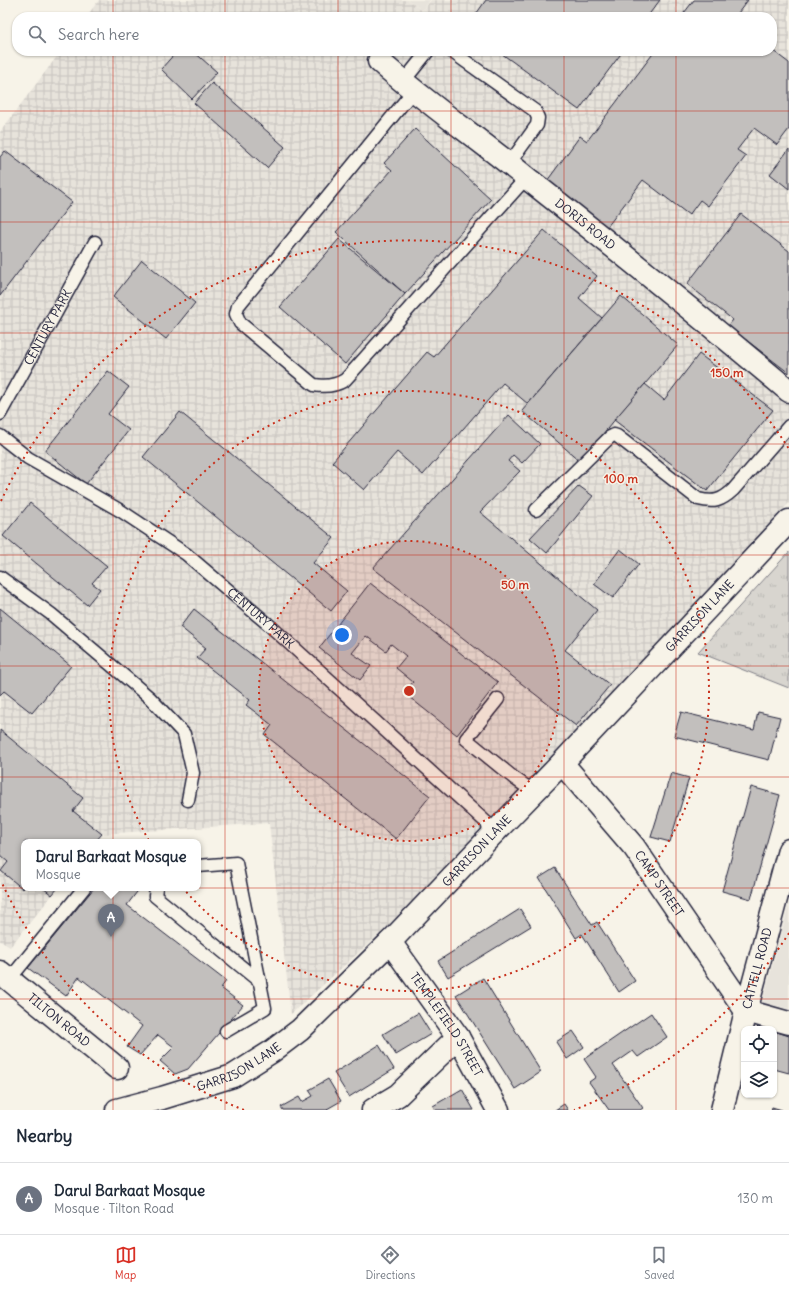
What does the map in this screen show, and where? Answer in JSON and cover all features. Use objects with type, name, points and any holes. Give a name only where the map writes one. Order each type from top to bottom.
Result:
[{"type":"street","name":"DORIS ROAD","points":[[379,61],[657,281],[789,391]]},
{"type":"street","name":"GARRISON LANE","points":[[117,1110],[167,1104],[233,1076],[271,1052],[300,1030],[390,942],[562,763],[789,521]]},
{"type":"street","name":"CAMP STREET","points":[[562,763],[634,847],[746,1011]]},
{"type":"street","name":"CATTELL ROAD","points":[[722,1110],[746,1011],[789,850]]},
{"type":"street","name":"TEMPLEFIELD STREET","points":[[390,942],[458,1037],[498,1110]]},
{"type":"street","name":"TILTON ROAD","points":[[5,976],[117,1068]]},
{"type":"street","points":[[746,1011],[789,1023]]},
{"type":"street","points":[[373,1110],[398,1095],[458,1037]]},
{"type":"lane","points":[[425,56],[409,86],[238,306],[236,314],[240,323],[314,385],[337,385],[345,380],[527,177]]},
{"type":"lane","points":[[458,56],[535,111],[538,118],[537,125],[509,164]]},
{"type":"lane","name":"CENTURY PARK","points":[[0,414],[95,242]]},
{"type":"lane","points":[[536,510],[610,437],[614,435],[618,436],[698,499],[709,502],[725,498],[789,426]]},
{"type":"lane","name":"CENTURY PARK","points":[[0,436],[28,458],[121,511],[186,554],[268,624],[487,823],[491,836]]},
{"type":"lane","points":[[0,577],[50,614],[150,698],[184,734],[193,773],[188,800]]},
{"type":"lane","points":[[498,699],[466,739],[514,778],[534,792]]},
{"type":"lane","points":[[201,866],[236,863],[265,1008],[226,1032]]},
{"type":"lane","points":[[5,976],[81,891]]},
{"type":"lane","points":[[156,891],[155,896],[260,982]]},
{"type":"shaded area","points":[[99,0],[408,0],[423,11],[431,0],[789,0],[789,503],[545,770],[487,823],[399,916],[291,1014],[269,823],[102,834],[98,839],[21,839],[21,891],[56,891],[10,947],[0,941],[0,132],[57,56],[777,56],[777,12],[90,12]]},
{"type":"shaded area","points":[[408,0],[430,0],[423,11]]},
{"type":"shaded area","points":[[789,904],[789,1009],[762,1003]]},
{"type":"green space","points":[[789,552],[789,688],[698,652]]},
{"type":"building","points":[[486,0],[660,0],[651,12],[478,12]]},
{"type":"building","points":[[694,0],[748,0],[739,12],[685,12]]},
{"type":"building","points":[[777,54],[789,63],[789,129],[777,145],[754,128],[737,150],[746,156],[708,206],[700,200],[689,215],[643,180],[607,227],[547,181],[580,136],[587,141],[651,56],[777,56]]},
{"type":"building","points":[[173,56],[199,56],[217,72],[192,99],[161,69]]},
{"type":"building","points":[[505,56],[619,56],[579,110]]},
{"type":"building","points":[[212,83],[285,147],[267,168],[194,103]]},
{"type":"building","points":[[415,129],[491,199],[405,294],[336,232],[392,170],[384,163]]},
{"type":"building","points":[[789,149],[789,189],[770,174]]},
{"type":"building","points":[[5,151],[72,202],[0,296],[0,157]]},
{"type":"building","points":[[741,214],[789,251],[789,373],[728,326],[733,320],[687,284]]},
{"type":"building","points":[[544,230],[597,276],[579,298],[602,318],[528,404],[503,383],[423,475],[397,452],[364,490],[332,462],[427,352],[434,357]]},
{"type":"building","points":[[339,239],[405,294],[345,364],[280,307]]},
{"type":"building","points":[[142,260],[195,303],[166,339],[113,297]]},
{"type":"building","points":[[621,296],[678,345],[580,461],[522,411]]},
{"type":"building","points":[[699,354],[773,410],[707,491],[614,420],[645,384],[664,400]]},
{"type":"building","points":[[108,371],[129,387],[108,414],[129,430],[86,484],[45,451]]},
{"type":"building","points":[[180,412],[334,538],[313,563],[347,591],[331,611],[143,457]]},
{"type":"building","points":[[509,415],[540,444],[522,463],[513,455],[508,461],[520,471],[480,512],[597,610],[565,650],[610,685],[576,726],[373,568]]},
{"type":"building","points":[[579,486],[593,496],[547,553],[530,538]]},
{"type":"building","points":[[30,503],[107,566],[92,583],[100,589],[87,605],[3,536]]},
{"type":"building","points":[[620,549],[639,564],[613,598],[594,584]]},
{"type":"building","points":[[370,583],[498,682],[457,735],[404,693],[413,682],[396,668],[406,656],[391,644],[386,651],[366,636],[352,653],[371,666],[360,680],[319,648]]},
{"type":"building","points":[[0,608],[71,666],[32,713],[4,691],[0,695]]},
{"type":"building","points":[[194,609],[430,796],[396,839],[265,735],[272,725],[246,705],[250,700],[197,658],[206,648],[180,627]]},
{"type":"building","points":[[681,712],[754,730],[758,712],[780,717],[769,760],[674,736]]},
{"type":"building","points":[[0,730],[83,798],[73,811],[102,834],[98,839],[21,839],[21,887],[1,871],[8,862],[0,855]]},
{"type":"building","points":[[671,773],[689,778],[670,842],[651,837]]},
{"type":"building","points":[[751,787],[780,795],[751,899],[722,891]]},
{"type":"building","points":[[555,868],[592,925],[597,922],[635,981],[619,992],[582,934],[576,938],[539,878]]},
{"type":"building","points":[[47,891],[55,891],[52,895]]},
{"type":"building","points":[[92,891],[138,891],[127,905],[226,981],[221,988],[243,1005],[188,1069],[175,1074],[160,1061],[174,1047],[158,1035],[140,1055],[127,1047],[142,1026],[79,977],[66,996],[28,968]]},
{"type":"building","points":[[520,909],[531,926],[448,977],[438,961]]},
{"type":"building","points":[[483,978],[541,1072],[515,1089],[456,995]]},
{"type":"building","points":[[418,1013],[431,1034],[396,1055],[383,1034]]},
{"type":"building","points":[[651,1013],[667,1037],[638,1057],[633,1051],[613,1065],[643,1108],[640,1110],[609,1110],[589,1082],[596,1077],[584,1059]]},
{"type":"building","points":[[573,1031],[584,1047],[567,1059],[556,1042]]},
{"type":"building","points":[[777,1032],[789,1036],[789,1073],[777,1070]]},
{"type":"building","points":[[379,1045],[394,1069],[349,1097],[334,1073]]},
{"type":"building","points":[[328,1079],[341,1101],[327,1109],[328,1110],[283,1110],[281,1107],[299,1097],[302,1102],[313,1096],[309,1090]]},
{"type":"building","points":[[462,1089],[474,1110],[435,1110],[433,1106]]},
{"type":"building","points":[[564,1104],[568,1110],[555,1110]]},
{"type":"building","points":[[772,1107],[782,1110],[771,1110]]},
{"type":"place","name":"Darul Barkaat Mosque","points":[[111,937]]}]
